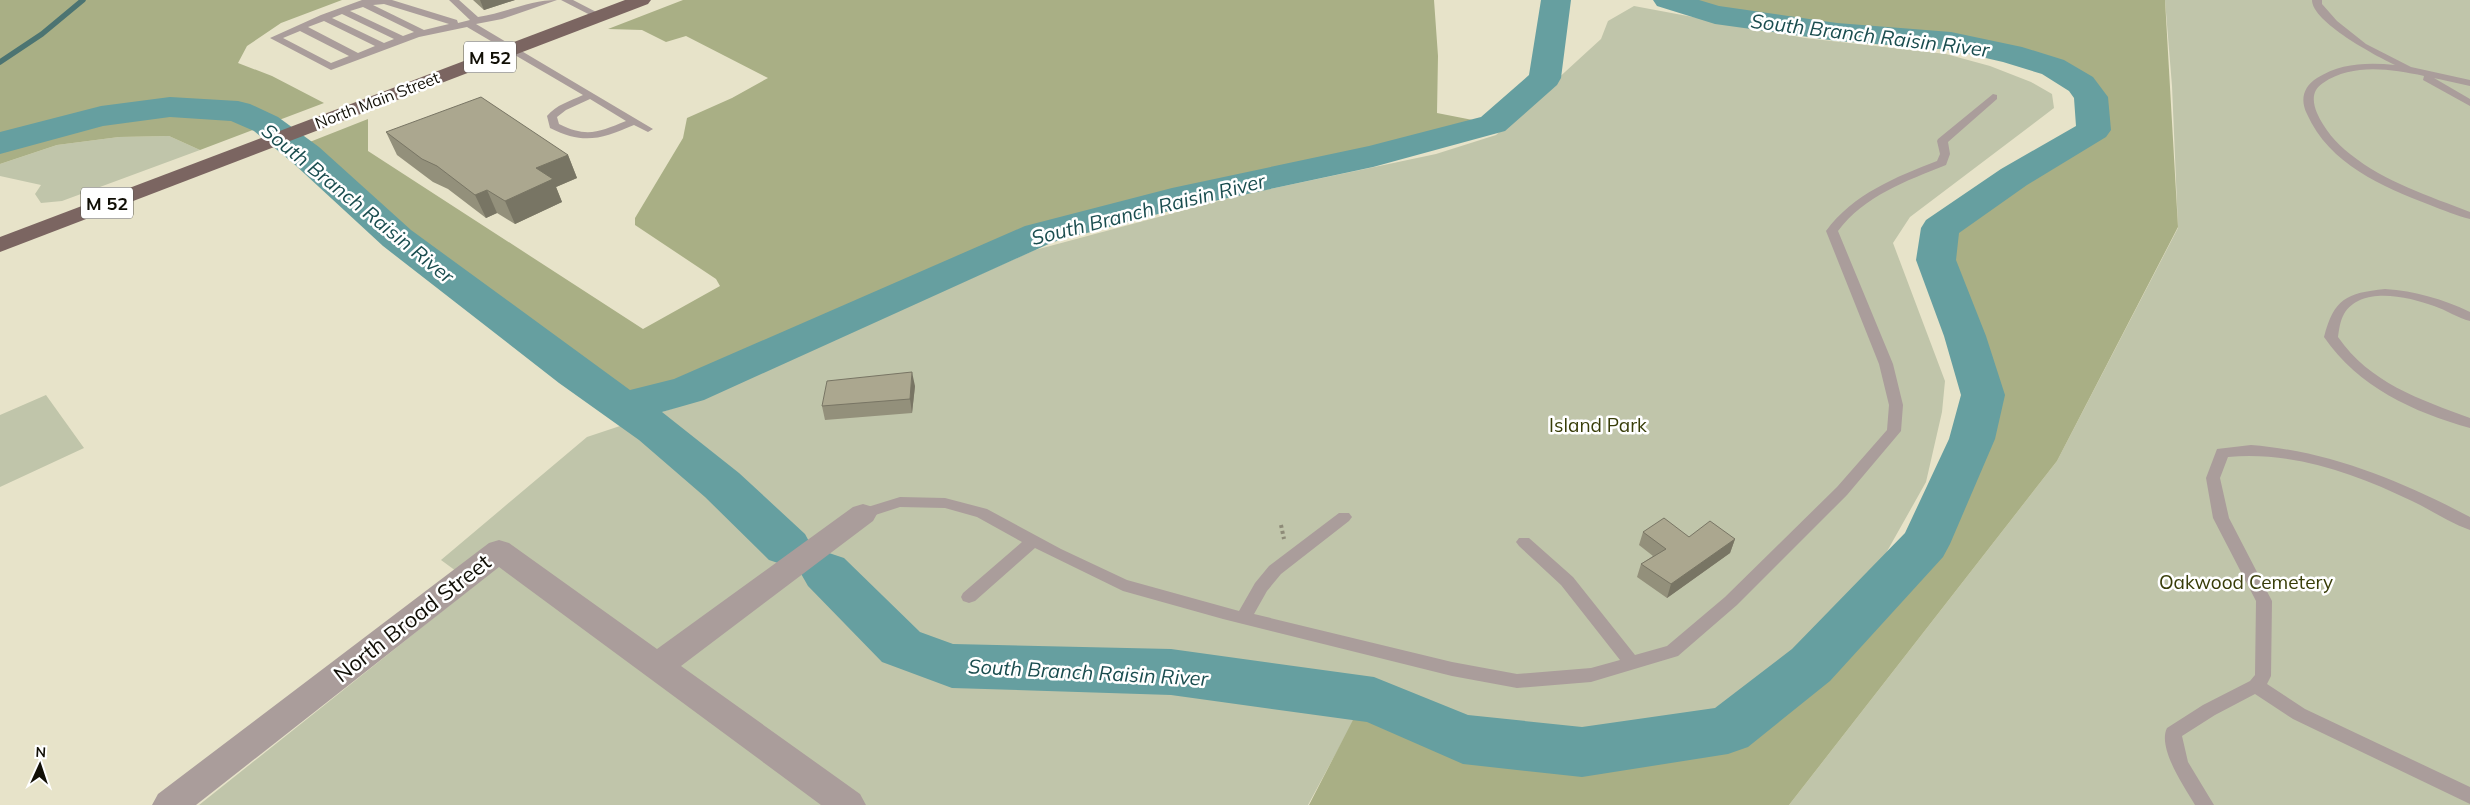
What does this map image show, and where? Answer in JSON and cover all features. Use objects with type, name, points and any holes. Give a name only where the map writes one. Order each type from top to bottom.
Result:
[{"type":"main road","name":"North Main Street","points":[[0,245],[642,0]]},
{"type":"street","points":[[657,666],[863,514]]},
{"type":"street","name":"North Broad Street","points":[[170,805],[499,551],[848,805]]},
{"type":"lane","points":[[473,22],[433,18],[383,0],[362,3],[341,10],[275,38],[331,67],[445,26],[473,22],[499,16],[552,0]]},
{"type":"lane","points":[[454,0],[473,22],[511,50],[648,129]]},
{"type":"lane","points":[[566,0],[599,16]]},
{"type":"lane","points":[[2317,0],[2317,5],[2334,23],[2363,46],[2414,71],[2470,103]]},
{"type":"lane","points":[[362,3],[423,33]]},
{"type":"lane","points":[[341,10],[404,40]]},
{"type":"lane","points":[[324,17],[384,47]]},
{"type":"lane","points":[[300,28],[358,57]]},
{"type":"lane","points":[[2363,46],[2368,55],[2363,61],[2342,68],[2322,78],[2311,87],[2308,104],[2316,124],[2331,144],[2353,162],[2388,182],[2470,216]]},
{"type":"lane","points":[[2342,68],[2374,67],[2414,71],[2470,83]]},
{"type":"lane","points":[[589,96],[562,108],[552,116],[554,126],[570,135],[584,138],[604,134],[634,121]]},
{"type":"lane","points":[[863,514],[900,502],[945,503],[982,513],[1033,541],[1123,585],[1243,618],[1452,669],[1517,681],[1591,675],[1672,651],[1731,601],[1842,491],[1894,430],[1896,405],[1886,364],[1832,231],[1837,222],[1880,190],[1942,163],[1945,154],[1942,141],[1993,97]]},
{"type":"lane","points":[[2470,317],[2413,295],[2386,292],[2358,297],[2338,312],[2331,337],[2342,356],[2367,379],[2413,402],[2470,423]]},
{"type":"lane","points":[[2205,805],[2180,764],[2173,733],[2209,710],[2256,686],[2263,676],[2264,601],[2221,518],[2213,478],[2222,453],[2240,449],[2275,450],[2317,460],[2382,482],[2470,524]]},
{"type":"lane","points":[[1243,618],[1261,586],[1275,570],[1344,517]]},
{"type":"lane","points":[[969,597],[1033,541]]},
{"type":"lane","points":[[1524,542],[1567,581],[1632,663]]},
{"type":"lane","points":[[2256,686],[2299,714],[2470,796]]},
{"type":"green space","points":[[0,0],[342,0],[281,23],[247,46],[238,63],[272,76],[324,103],[200,150],[169,136],[119,137],[57,145],[0,164]]},
{"type":"green space","points":[[683,0],[1434,0],[1438,56],[1437,113],[1493,124],[1373,156],[1172,199],[1039,234],[688,390],[623,407],[397,238],[297,147],[368,119],[368,151],[643,329],[720,286],[716,279],[635,225],[635,218],[683,138],[687,118],[732,98],[768,78],[686,36],[666,42],[642,30],[608,29]]},
{"type":"green space","points":[[1668,0],[2165,0],[2178,227],[2057,461],[1789,805],[1309,805],[1354,718],[1374,700],[1463,739],[1582,752],[1728,730],[1811,665],[1925,544],[1972,439],[1983,395],[1936,260],[1940,228],[2093,130],[2091,97],[2081,84],[2053,67],[2011,54],[1951,41],[1837,32],[1715,15]]},
{"type":"green space","name":"Oakwood Cemetery","points":[[2165,0],[2470,0],[2470,805],[1789,805],[2057,461],[2178,228],[2172,86]]},
{"type":"green space","name":"Island Park","points":[[1634,6],[1805,38],[1946,54],[1990,66],[2031,82],[2052,94],[2054,108],[1910,217],[1893,243],[1945,381],[1942,412],[1926,482],[1867,587],[1795,667],[1721,722],[1648,737],[1355,718],[1308,805],[199,805],[475,585],[441,560],[587,437],[698,400],[1035,250],[1241,195],[1436,154],[1496,135],[1601,39],[1608,21]]},
{"type":"green space","points":[[169,136],[200,150],[62,201],[41,203],[35,194],[41,185],[0,176],[0,164],[57,145],[119,137]]},
{"type":"green space","points":[[46,395],[84,448],[0,487],[0,415]]},
{"type":"building","points":[[481,97],[568,155],[536,168],[553,179],[505,201],[487,190],[475,195],[437,166],[422,159],[386,132]]},
{"type":"building","points":[[912,372],[910,399],[822,406],[827,381]]},
{"type":"building","points":[[1664,518],[1689,537],[1710,521],[1735,539],[1671,584],[1641,564],[1666,549],[1643,532]]},
{"type":"waterway","points":[[0,62],[42,34],[83,0]]},
{"type":"waterway","name":"South Branch Raisin River","points":[[623,407],[688,390],[1039,234],[1172,199],[1373,156],[1493,124],[1545,78],[1556,0]]},
{"type":"waterway","name":"South Branch Raisin River","points":[[826,572],[901,647],[952,666],[1171,672],[1374,700],[1463,739],[1582,752],[1728,730],[1811,665],[1925,544],[1972,439],[1983,395],[1965,336],[1936,260],[1940,228],[2014,177],[2094,130],[2091,97],[2081,84],[2053,67],[2011,54],[1951,41],[1837,32],[1715,15],[1668,0]]},
{"type":"waterway","name":"South Branch Raisin River","points":[[0,143],[101,116],[170,107],[238,111],[266,124],[306,155],[397,238],[575,373],[623,407]]},
{"type":"waterway","name":"South Branch Raisin River","points":[[623,407],[655,429],[722,485],[787,547]]}]
